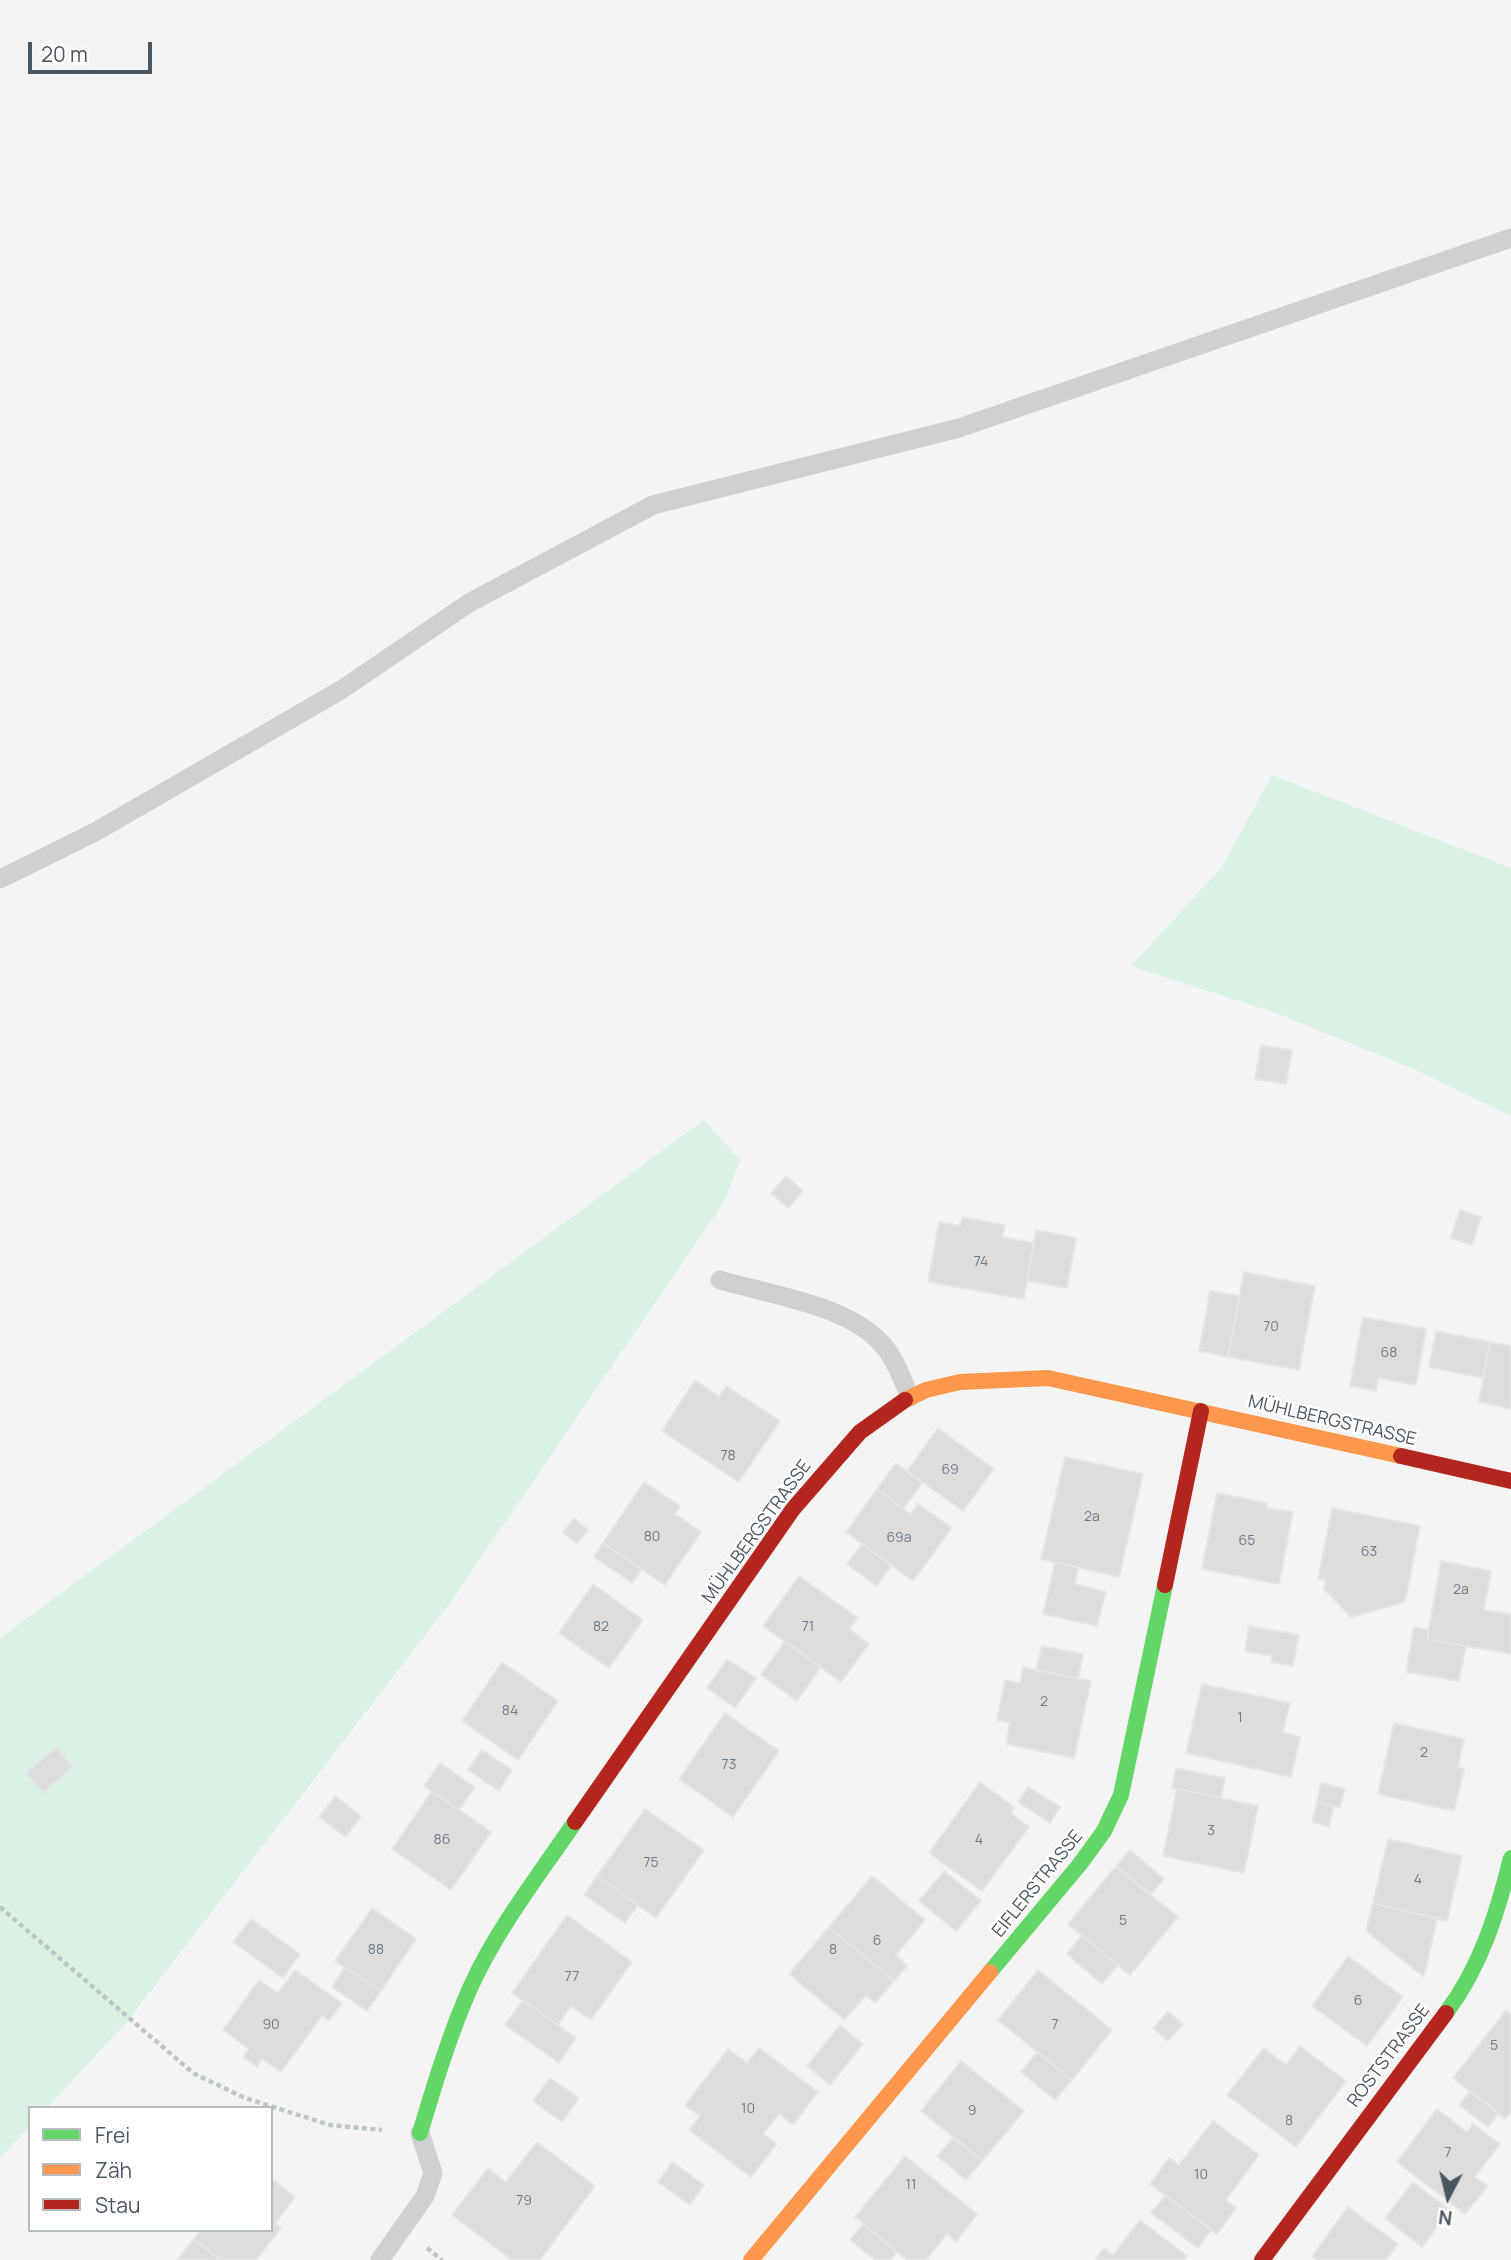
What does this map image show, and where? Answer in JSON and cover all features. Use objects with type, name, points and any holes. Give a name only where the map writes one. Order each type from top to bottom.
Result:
[{"type":"street","name":"MÜHLBERGSTRASSE","points":[[421,2133],[445,2051],[458,2018],[472,1984],[507,1921],[793,1510],[822,1473],[869,1425],[910,1397],[988,1379],[1048,1378],[1511,1481]]},
{"type":"street","name":"EIFLERSTRASSE","points":[[751,2260],[1072,1875],[1104,1831],[1121,1795],[1201,1410]]},
{"type":"street","name":"ROSTSTRASSE","points":[[1262,2260],[1465,1987],[1497,1919],[1511,1858]]},
{"type":"lane","points":[[0,879],[95,832],[341,690],[469,603],[653,505],[959,428],[1511,238]]},
{"type":"lane","points":[[720,1280],[837,1314],[862,1326],[881,1342],[910,1397]]},
{"type":"lane","points":[[380,2260],[425,2196],[433,2173],[421,2133]]},
{"type":"path","points":[[0,1907],[193,2073],[245,2098],[270,2106]]},
{"type":"path","points":[[273,2107],[330,2125],[421,2133]]},
{"type":"path","points":[[427,2248],[442,2260]]},
{"type":"green space","points":[[1272,775],[1511,868],[1511,1116],[1418,1071],[1279,1014],[1131,966],[1222,867]]},
{"type":"green space","points":[[704,1120],[740,1160],[724,1202],[450,1603],[126,2023],[49,2106],[28,2106],[28,2128],[0,2158],[0,1638]]},
{"type":"building","points":[[1261,1045],[1292,1050],[1286,1084],[1255,1079]]},
{"type":"building","points":[[786,1176],[803,1191],[788,1208],[771,1193]]},
{"type":"building","points":[[1460,1210],[1481,1217],[1472,1245],[1451,1238]]},
{"type":"building","points":[[962,1217],[1005,1225],[1002,1237],[1034,1243],[1024,1299],[928,1282],[939,1222],[960,1226]]},
{"type":"building","points":[[1036,1230],[1076,1238],[1067,1288],[1027,1281]]},
{"type":"building","points":[[1244,1272],[1315,1286],[1299,1370],[1228,1357]]},
{"type":"building","points":[[1210,1291],[1240,1296],[1228,1357],[1199,1351]]},
{"type":"building","points":[[1363,1317],[1426,1329],[1416,1385],[1378,1378],[1376,1391],[1350,1386]]},
{"type":"building","points":[[1436,1331],[1490,1342],[1483,1378],[1429,1367]]},
{"type":"building","points":[[1490,1342],[1511,1346],[1511,1409],[1479,1402]]},
{"type":"building","points":[[695,1380],[719,1397],[726,1386],[780,1421],[739,1482],[662,1431]]},
{"type":"building","points":[[938,1428],[994,1469],[963,1511],[907,1471]]},
{"type":"building","points":[[1065,1457],[1143,1474],[1119,1577],[1041,1559]]},
{"type":"building","points":[[896,1463],[922,1483],[903,1509],[877,1489]]},
{"type":"building","points":[[644,1482],[680,1506],[675,1514],[701,1532],[665,1585],[603,1543]]},
{"type":"building","points":[[877,1489],[910,1514],[918,1504],[952,1528],[913,1581],[846,1532]]},
{"type":"building","points":[[1217,1493],[1267,1503],[1266,1508],[1293,1512],[1279,1584],[1202,1569]]},
{"type":"building","points":[[1332,1508],[1420,1526],[1405,1602],[1351,1617],[1324,1589],[1326,1580],[1318,1579]]},
{"type":"building","points":[[574,1518],[588,1530],[577,1543],[563,1533]]},
{"type":"building","points":[[603,1543],[642,1569],[632,1583],[594,1557]]},
{"type":"building","points":[[862,1544],[892,1565],[877,1586],[847,1564]]},
{"type":"building","points":[[1441,1561],[1491,1571],[1484,1610],[1511,1614],[1511,1654],[1427,1639]]},
{"type":"building","points":[[1055,1562],[1078,1567],[1075,1584],[1106,1592],[1097,1626],[1043,1614]]},
{"type":"building","points":[[799,1576],[858,1618],[849,1629],[869,1644],[841,1682],[763,1626]]},
{"type":"building","points":[[593,1584],[643,1620],[609,1668],[559,1633]]},
{"type":"building","points":[[1249,1626],[1299,1635],[1293,1666],[1271,1662],[1272,1656],[1245,1651]]},
{"type":"building","points":[[1414,1627],[1428,1630],[1427,1639],[1466,1646],[1459,1681],[1406,1672]]},
{"type":"building","points":[[785,1641],[821,1667],[797,1701],[761,1675]]},
{"type":"building","points":[[1042,1646],[1083,1654],[1078,1679],[1036,1670]]},
{"type":"building","points":[[727,1659],[756,1678],[735,1708],[707,1688]]},
{"type":"building","points":[[502,1662],[558,1701],[518,1760],[462,1721]]},
{"type":"building","points":[[1023,1667],[1091,1681],[1074,1758],[1006,1744],[1010,1723],[997,1720],[1005,1680],[1020,1683]]},
{"type":"building","points":[[1202,1684],[1290,1703],[1283,1732],[1300,1737],[1291,1777],[1186,1753]]},
{"type":"building","points":[[725,1713],[779,1751],[733,1817],[679,1779]]},
{"type":"building","points":[[1394,1723],[1464,1739],[1458,1767],[1464,1769],[1454,1811],[1378,1794]]},
{"type":"building","points":[[56,1747],[73,1767],[43,1793],[26,1773]]},
{"type":"building","points":[[482,1750],[512,1770],[499,1791],[468,1770]]},
{"type":"building","points":[[440,1763],[475,1787],[459,1810],[424,1786]]},
{"type":"building","points":[[1176,1768],[1225,1778],[1221,1798],[1172,1788]]},
{"type":"building","points":[[980,1782],[1015,1808],[1011,1813],[1029,1827],[982,1891],[929,1853]]},
{"type":"building","points":[[1321,1783],[1345,1789],[1340,1807],[1317,1802]]},
{"type":"building","points":[[1028,1787],[1060,1807],[1050,1823],[1018,1802]]},
{"type":"building","points":[[1177,1789],[1258,1806],[1244,1873],[1163,1856]]},
{"type":"building","points":[[432,1791],[491,1832],[451,1890],[392,1849]]},
{"type":"building","points":[[335,1796],[361,1816],[346,1837],[319,1817]]},
{"type":"building","points":[[1317,1802],[1334,1806],[1329,1827],[1312,1822]]},
{"type":"building","points":[[645,1809],[704,1850],[656,1918],[597,1876]]},
{"type":"building","points":[[1388,1839],[1462,1856],[1447,1921],[1373,1903]]},
{"type":"building","points":[[1130,1850],[1164,1879],[1150,1895],[1116,1866]]},
{"type":"building","points":[[1116,1866],[1178,1917],[1130,1975],[1068,1924]]},
{"type":"building","points":[[944,1871],[981,1901],[956,1931],[919,1901]]},
{"type":"building","points":[[597,1876],[638,1905],[625,1923],[584,1895]]},
{"type":"building","points":[[872,1876],[925,1920],[896,1955],[907,1966],[894,1981],[829,1927]]},
{"type":"building","points":[[1373,1903],[1437,1919],[1424,1977],[1366,1931]]},
{"type":"building","points":[[372,1908],[416,1939],[381,1991],[335,1961]]},
{"type":"building","points":[[567,1915],[632,1962],[591,2020],[571,2006],[558,2025],[512,1993]]},
{"type":"building","points":[[251,1919],[300,1954],[283,1978],[233,1942]]},
{"type":"building","points":[[829,1927],[894,1981],[875,2003],[866,1995],[844,2020],[789,1974]]},
{"type":"building","points":[[1082,1935],[1118,1965],[1102,1984],[1067,1954]]},
{"type":"building","points":[[1348,1956],[1403,1997],[1367,2046],[1312,2006]]},
{"type":"building","points":[[345,1967],[381,1991],[367,2011],[332,1987]]},
{"type":"building","points":[[295,1970],[342,2003],[329,2021],[322,2016],[281,2072],[262,2059],[257,2067],[243,2057],[249,2049],[223,2030],[259,1980],[278,1993]]},
{"type":"building","points":[[1038,1970],[1112,2030],[1072,2080],[998,2020]]},
{"type":"building","points":[[523,2000],[576,2038],[559,2063],[505,2025]]},
{"type":"building","points":[[1506,2010],[1511,2015],[1511,2112],[1505,2119],[1453,2078]]},
{"type":"building","points":[[1168,2012],[1183,2024],[1168,2041],[1153,2028]]},
{"type":"building","points":[[840,2025],[863,2044],[830,2085],[807,2066]]},
{"type":"building","points":[[1300,2046],[1346,2081],[1296,2147],[1227,2095],[1264,2048],[1286,2065]]},
{"type":"building","points":[[759,2048],[818,2092],[793,2125],[779,2114],[763,2134],[777,2144],[751,2177],[689,2130],[700,2116],[685,2105],[728,2049],[747,2063]]},
{"type":"building","points":[[1037,2052],[1072,2080],[1055,2100],[1021,2072]]},
{"type":"building","points":[[961,2061],[1024,2111],[982,2161],[921,2111]]},
{"type":"building","points":[[550,2078],[579,2098],[562,2122],[533,2101]]},
{"type":"building","points":[[1470,2091],[1499,2113],[1488,2127],[1459,2105]]},
{"type":"building","points":[[1437,2109],[1467,2132],[1473,2124],[1500,2144],[1475,2177],[1488,2186],[1465,2214],[1397,2162]]},
{"type":"building","points":[[1213,2121],[1259,2155],[1226,2200],[1236,2208],[1217,2234],[1150,2184],[1169,2158],[1179,2165]]},
{"type":"building","points":[[954,2137],[982,2161],[966,2180],[937,2156]]},
{"type":"building","points":[[537,2142],[595,2186],[540,2260],[512,2260],[452,2215],[488,2168],[506,2182]]},
{"type":"building","points":[[905,2156],[977,2214],[956,2242],[947,2234],[926,2260],[907,2260],[855,2217]]},
{"type":"building","points":[[672,2162],[704,2185],[690,2205],[658,2182]]},
{"type":"building","points":[[273,2180],[295,2197],[275,2223],[281,2228],[256,2260],[221,2260],[194,2239],[199,2232],[273,2232]]},
{"type":"building","points":[[1413,2182],[1450,2210],[1422,2247],[1385,2218]]},
{"type":"building","points":[[1165,2196],[1212,2229],[1198,2248],[1151,2213]]},
{"type":"building","points":[[1348,2207],[1398,2244],[1386,2260],[1317,2260],[1312,2256]]},
{"type":"building","points":[[1140,2220],[1187,2256],[1184,2260],[1095,2260],[1104,2248],[1113,2255]]},
{"type":"building","points":[[863,2224],[897,2252],[890,2260],[875,2260],[850,2240]]},
{"type":"building","points":[[194,2239],[221,2260],[177,2260]]},
{"type":"traffic: fast","points":[[990,1972],[1080,1864],[1104,1831],[1121,1795],[1165,1585]]},
{"type":"traffic: fast","points":[[420,2133],[437,2077],[471,1986],[494,1943],[575,1822]]},
{"type":"traffic: fast","points":[[1446,2013],[1469,1977],[1486,1939],[1511,1858]]},
{"type":"traffic: slow","points":[[905,1400],[926,1390],[960,1382],[1048,1378],[1401,1456]]},
{"type":"traffic: slow","points":[[751,2260],[990,1972]]},
{"type":"traffic: jam","points":[[575,1822],[793,1509],[860,1432],[905,1400]]},
{"type":"traffic: jam","points":[[1165,1585],[1201,1411]]},
{"type":"traffic: jam","points":[[1401,1456],[1511,1481]]},
{"type":"traffic: jam","points":[[1262,2260],[1446,2013]]}]
